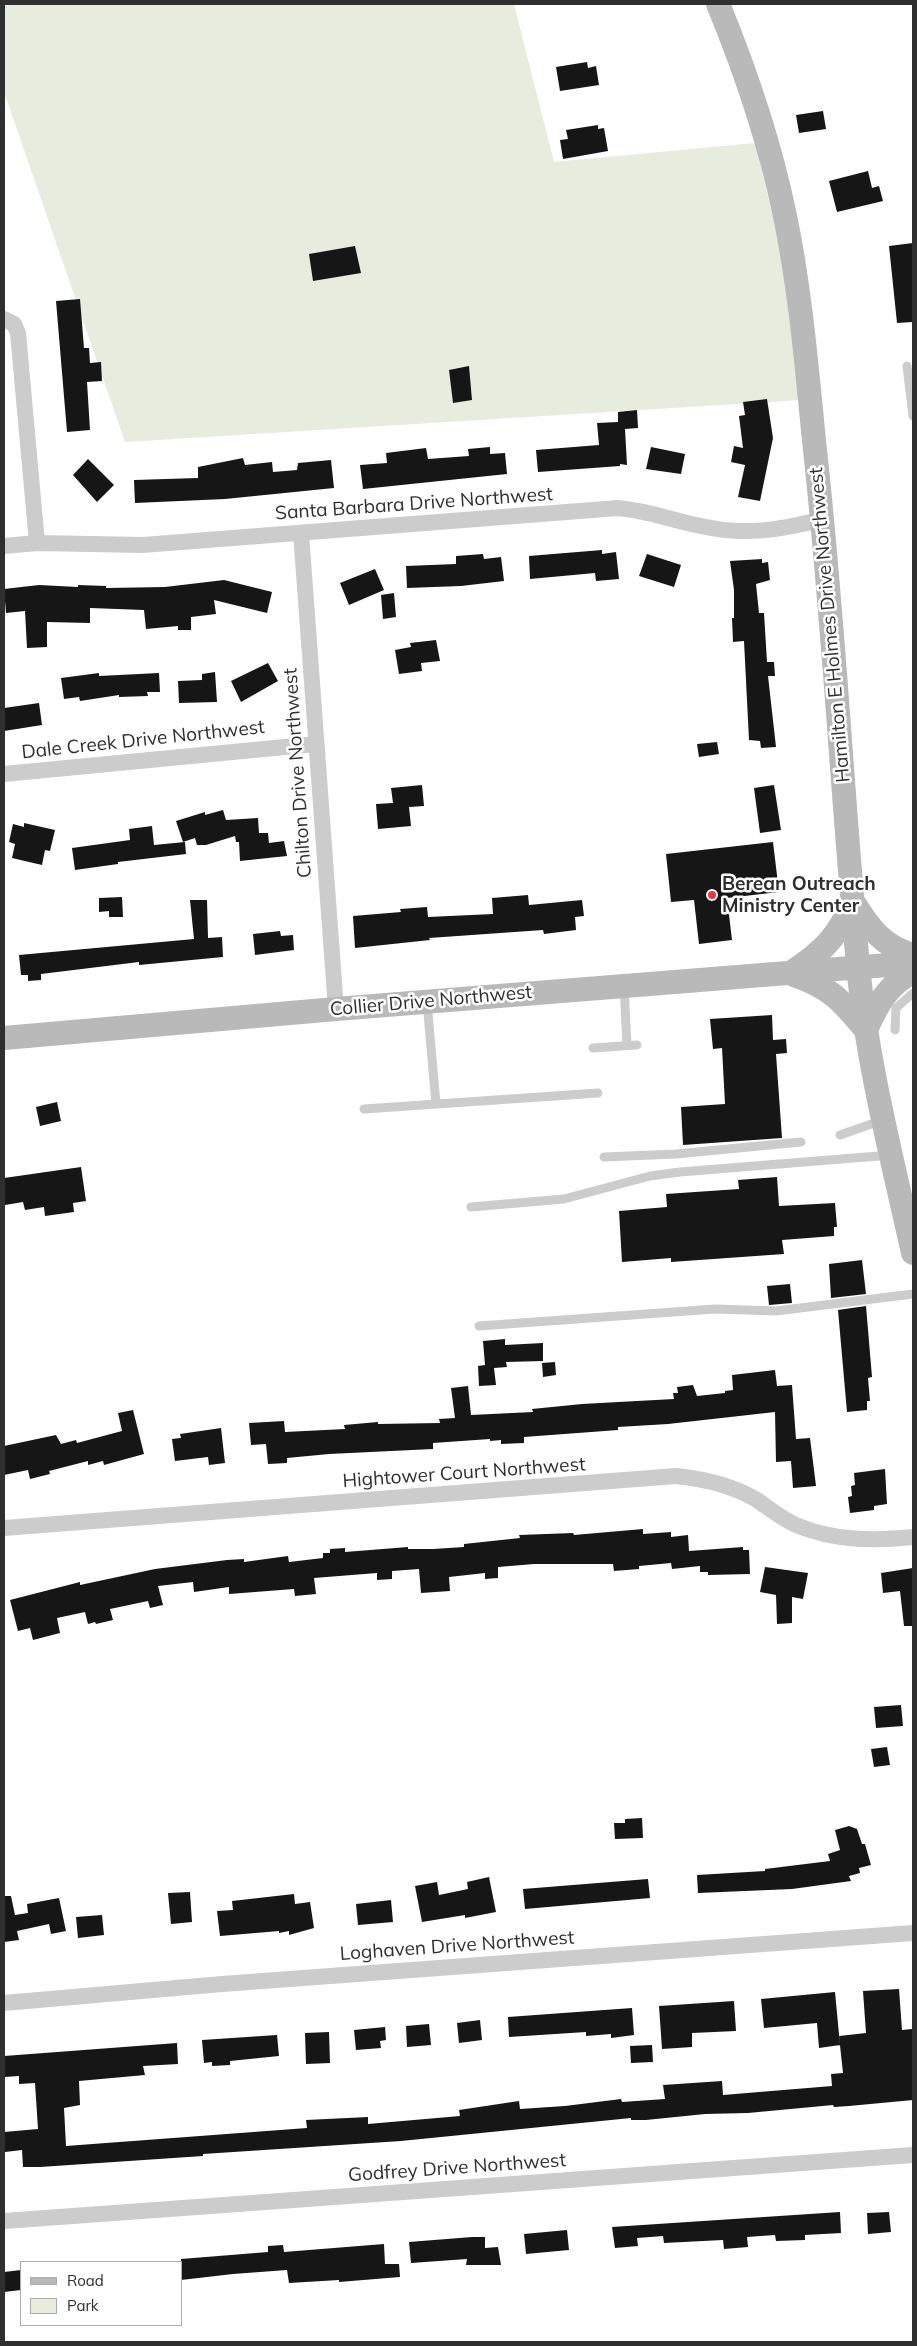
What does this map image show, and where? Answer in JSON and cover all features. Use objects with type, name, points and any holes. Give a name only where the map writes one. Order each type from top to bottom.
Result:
[{"type":"main road","name":"Hamilton E Holmes Drive Northwest","points":[[718,4],[737,52],[765,134],[785,215],[798,294],[823,519],[858,968],[866,1030],[883,1120],[911,1228],[913,1253]]},
{"type":"main road","points":[[853,902],[868,926],[882,940],[900,951],[913,955]]},
{"type":"main road","points":[[790,973],[815,956],[833,939],[843,925],[853,902]]},
{"type":"main road","name":"Collier Drive Northwest","points":[[4,1038],[336,1009],[913,963]]},
{"type":"main road","points":[[790,973],[817,983],[833,993],[866,1030],[877,1005],[887,990],[913,972]]},
{"type":"street","points":[[9,322],[18,333],[37,543]]},
{"type":"street","name":"Santa Barbara Drive Northwest","points":[[4,546],[37,543],[143,544],[618,508],[648,511],[702,527],[738,532],[781,530],[823,519]]},
{"type":"street","name":"Chilton Drive Northwest","points":[[300,533],[336,1009]]},
{"type":"street","name":"Dale Creek Drive Northwest","points":[[4,774],[316,744]]},
{"type":"street","name":"Hightower Court Northwest","points":[[4,1528],[676,1476],[704,1479],[730,1487],[754,1499],[794,1525],[834,1538],[860,1540],[913,1537]]},
{"type":"street","name":"Loghaven Drive Northwest","points":[[4,2003],[222,1984],[913,1932]]},
{"type":"street","name":"Godfrey Drive Northwest","points":[[4,2221],[913,2155]]},
{"type":"lane","points":[[907,366],[913,416]]},
{"type":"lane","points":[[624,986],[627,1045]]},
{"type":"lane","points":[[895,1030],[896,1008],[913,993]]},
{"type":"lane","points":[[427,1002],[436,1104]]},
{"type":"lane","points":[[593,1048],[637,1044]]},
{"type":"lane","points":[[364,1109],[598,1093]]},
{"type":"lane","points":[[840,1135],[883,1120]]},
{"type":"lane","points":[[604,1157],[676,1154],[801,1142]]},
{"type":"lane","points":[[471,1207],[564,1199],[650,1176],[680,1172],[891,1155]]},
{"type":"lane","points":[[479,1326],[716,1309],[776,1311],[913,1294]]},
{"type":"green space","points":[[4,4],[514,4],[554,162],[755,143],[817,399],[125,442],[4,92]]},
{"type":"building","points":[[587,62],[588,68],[596,66],[599,85],[560,91],[556,67]]},
{"type":"building","points":[[823,111],[826,129],[799,133],[796,115]]},
{"type":"building","points":[[598,125],[598,129],[604,128],[608,151],[563,159],[560,140],[568,139],[566,130]]},
{"type":"building","points":[[868,171],[872,188],[879,186],[883,201],[837,212],[829,181]]},
{"type":"building","points":[[913,243],[913,322],[897,323],[889,246]]},
{"type":"building","points":[[355,246],[361,273],[313,281],[309,254]]},
{"type":"building","points":[[80,299],[84,348],[89,348],[90,363],[101,362],[102,381],[87,382],[90,430],[67,432],[56,301]]},
{"type":"building","points":[[469,366],[472,400],[453,403],[449,370]]},
{"type":"building","points":[[767,399],[773,438],[760,501],[738,497],[745,465],[731,462],[734,446],[743,448],[739,416],[745,415],[743,402]]},
{"type":"building","points":[[637,410],[638,428],[625,429],[627,465],[620,464],[620,466],[538,472],[536,450],[599,445],[597,423],[618,422],[618,412]]},
{"type":"building","points":[[490,447],[490,454],[505,453],[507,474],[363,489],[360,465],[387,463],[386,453],[426,448],[428,459],[469,456],[468,449]]},
{"type":"building","points":[[651,447],[685,454],[681,474],[646,469]]},
{"type":"building","points":[[243,458],[245,465],[272,462],[273,472],[297,470],[298,463],[331,460],[334,488],[225,499],[135,503],[134,480],[198,478],[198,467]]},
{"type":"building","points":[[88,459],[114,485],[97,502],[73,475]]},
{"type":"building","points":[[602,550],[602,554],[616,552],[619,579],[596,581],[595,573],[530,579],[529,556]]},
{"type":"building","points":[[483,554],[484,559],[501,557],[504,581],[461,586],[407,588],[406,566],[456,564],[456,556]]},
{"type":"building","points":[[647,554],[681,565],[674,587],[639,576]]},
{"type":"building","points":[[762,559],[762,563],[768,562],[770,580],[756,584],[759,613],[764,613],[767,662],[774,662],[775,676],[768,676],[776,747],[761,748],[760,741],[749,740],[744,641],[733,642],[734,590],[730,561]]},
{"type":"building","points":[[375,569],[384,590],[349,605],[340,583]]},
{"type":"building","points":[[224,580],[272,592],[267,613],[214,600],[216,614],[191,617],[191,630],[178,630],[178,626],[146,629],[144,610],[90,608],[90,623],[47,622],[47,647],[27,648],[25,611],[6,613],[4,589],[39,585],[106,586],[106,588],[165,587]]},
{"type":"building","points":[[394,593],[396,617],[383,619],[381,595]]},
{"type":"building","points":[[436,640],[440,661],[421,663],[422,671],[399,674],[395,650],[411,647],[410,643]]},
{"type":"building","points":[[268,663],[278,681],[241,702],[231,681]]},
{"type":"building","points":[[215,672],[217,702],[179,703],[178,681],[202,680],[202,674]]},
{"type":"building","points":[[99,673],[99,676],[159,673],[160,692],[147,692],[148,696],[119,697],[119,695],[80,701],[79,697],[64,699],[61,678]]},
{"type":"building","points":[[39,703],[42,725],[4,731],[4,708]]},
{"type":"building","points":[[717,742],[719,754],[699,757],[697,744]]},
{"type":"building","points":[[422,785],[424,806],[409,807],[411,826],[378,829],[376,804],[393,803],[391,788]]},
{"type":"building","points":[[774,785],[781,830],[760,833],[754,788]]},
{"type":"building","points":[[223,810],[226,820],[258,818],[259,833],[268,833],[269,843],[284,841],[287,856],[240,861],[239,842],[236,842],[235,836],[206,845],[197,845],[195,838],[183,842],[176,821],[205,812],[205,815]]},
{"type":"building","points":[[24,823],[55,830],[50,851],[45,850],[42,865],[12,858],[15,844],[9,842],[13,824],[24,827]]},
{"type":"building","points":[[152,826],[154,845],[185,842],[186,854],[118,862],[118,864],[75,870],[72,848],[130,840],[129,829]]},
{"type":"building","name":"Berean Outreach Ministry Center","points":[[773,842],[779,892],[727,898],[732,940],[699,944],[694,900],[671,902],[666,854]]},
{"type":"building","points":[[528,895],[529,905],[582,900],[584,916],[575,917],[576,930],[544,934],[543,930],[429,938],[430,940],[355,948],[353,916],[401,912],[400,909],[427,907],[428,917],[493,914],[492,898]]},
{"type":"building","points":[[122,897],[123,917],[109,917],[109,911],[99,912],[99,898]]},
{"type":"building","points":[[190,900],[207,900],[208,938],[222,937],[223,957],[139,965],[139,962],[41,974],[41,980],[28,981],[28,975],[21,975],[19,955],[194,939]]},
{"type":"building","points":[[280,931],[281,936],[293,935],[294,950],[255,955],[253,934]]},
{"type":"building","points":[[772,1015],[773,1040],[786,1039],[787,1053],[776,1054],[782,1138],[683,1145],[681,1107],[725,1104],[722,1048],[713,1049],[710,1019]]},
{"type":"building","points":[[57,1102],[61,1121],[40,1126],[36,1107]]},
{"type":"building","points":[[81,1167],[86,1201],[73,1203],[74,1212],[45,1216],[44,1207],[25,1210],[23,1202],[5,1205],[4,1178]]},
{"type":"building","points":[[777,1177],[779,1206],[835,1203],[837,1227],[834,1227],[834,1236],[782,1240],[784,1254],[671,1262],[671,1258],[622,1262],[619,1211],[667,1207],[666,1194],[739,1189],[738,1180]]},
{"type":"building","points":[[862,1260],[866,1294],[831,1298],[829,1264]]},
{"type":"building","points":[[790,1284],[792,1303],[769,1305],[767,1286]]},
{"type":"building","points":[[866,1306],[872,1377],[868,1378],[870,1401],[867,1401],[867,1410],[847,1412],[838,1310]]},
{"type":"building","points":[[505,1339],[505,1345],[543,1343],[543,1361],[506,1362],[507,1367],[494,1368],[496,1385],[479,1386],[478,1366],[485,1365],[483,1341]]},
{"type":"building","points":[[555,1362],[556,1375],[543,1377],[542,1363]]},
{"type":"building","points":[[775,1370],[777,1386],[792,1385],[796,1439],[810,1438],[816,1486],[793,1488],[791,1461],[776,1462],[775,1412],[668,1424],[618,1427],[618,1430],[524,1437],[524,1443],[501,1444],[501,1440],[490,1441],[490,1439],[433,1443],[433,1449],[287,1458],[287,1463],[268,1464],[266,1444],[251,1445],[249,1423],[284,1421],[285,1432],[345,1429],[344,1425],[378,1422],[378,1424],[440,1423],[439,1419],[455,1418],[451,1388],[468,1386],[471,1415],[533,1412],[532,1409],[582,1404],[674,1399],[673,1393],[678,1393],[677,1387],[693,1385],[697,1396],[725,1393],[725,1391],[733,1390],[732,1375]]},
{"type":"building","points":[[133,1410],[144,1454],[104,1465],[103,1461],[88,1465],[88,1461],[49,1471],[50,1474],[30,1479],[28,1470],[4,1475],[4,1446],[56,1435],[61,1444],[76,1440],[77,1443],[122,1431],[118,1413]]},
{"type":"building","points":[[221,1428],[225,1463],[209,1465],[208,1457],[175,1461],[172,1439],[181,1438],[180,1434]]},
{"type":"building","points":[[885,1469],[887,1504],[874,1506],[874,1510],[850,1513],[848,1497],[852,1496],[851,1486],[855,1485],[854,1473]]},
{"type":"building","points":[[643,1529],[643,1534],[671,1532],[671,1537],[688,1535],[689,1551],[743,1547],[743,1550],[749,1550],[750,1574],[708,1575],[708,1572],[700,1572],[700,1566],[672,1569],[671,1563],[614,1571],[613,1564],[534,1564],[498,1567],[498,1578],[485,1579],[485,1573],[449,1577],[450,1591],[421,1593],[419,1569],[392,1571],[392,1579],[377,1580],[377,1573],[314,1578],[316,1594],[295,1596],[294,1589],[229,1594],[229,1587],[194,1592],[193,1582],[158,1586],[163,1605],[150,1608],[148,1601],[110,1609],[113,1620],[88,1624],[85,1612],[57,1618],[60,1633],[33,1640],[30,1628],[18,1631],[10,1600],[80,1582],[80,1585],[155,1569],[227,1560],[244,1559],[244,1562],[288,1556],[289,1562],[323,1558],[323,1553],[330,1553],[330,1549],[345,1548],[345,1552],[408,1547],[408,1549],[433,1549],[464,1547],[464,1544],[520,1538],[519,1535],[573,1533],[574,1535]]},
{"type":"building","points":[[765,1567],[808,1573],[803,1599],[792,1597],[792,1623],[777,1624],[776,1595],[760,1592]]},
{"type":"building","points":[[913,1568],[913,1626],[904,1626],[900,1591],[883,1593],[881,1573]]},
{"type":"building","points":[[901,1705],[903,1726],[876,1728],[874,1707]]},
{"type":"building","points":[[887,1747],[890,1765],[874,1767],[871,1749]]},
{"type":"building","points":[[642,1818],[643,1838],[615,1839],[614,1823],[625,1823],[625,1819]]},
{"type":"building","points":[[849,1826],[857,1829],[862,1844],[865,1844],[871,1865],[859,1868],[860,1873],[849,1876],[851,1881],[792,1889],[698,1893],[697,1875],[765,1871],[765,1869],[830,1861],[828,1854],[840,1850],[835,1830]]},
{"type":"building","points":[[489,1877],[496,1912],[465,1918],[465,1915],[422,1922],[415,1886],[437,1882],[439,1895],[468,1889],[467,1882]]},
{"type":"building","points":[[648,1879],[650,1898],[525,1909],[523,1889]]},
{"type":"building","points":[[190,1892],[192,1922],[171,1924],[168,1893]]},
{"type":"building","points":[[294,1894],[295,1904],[310,1902],[314,1928],[289,1935],[289,1931],[279,1933],[279,1931],[220,1936],[217,1911],[233,1910],[232,1901]]},
{"type":"building","points":[[4,1896],[11,1896],[15,1915],[28,1913],[27,1904],[59,1898],[66,1931],[51,1934],[49,1924],[17,1931],[19,1940],[4,1942]]},
{"type":"building","points":[[391,1900],[393,1922],[358,1925],[356,1904]]},
{"type":"building","points":[[102,1915],[104,1935],[78,1938],[76,1917]]},
{"type":"building","points":[[899,1989],[902,2030],[912,2029],[913,2100],[748,2113],[705,2114],[646,2120],[631,2120],[631,2118],[401,2141],[40,2167],[23,2167],[22,2150],[5,2152],[4,2132],[38,2129],[35,2083],[19,2084],[19,2076],[4,2077],[4,2056],[177,2043],[178,2064],[143,2066],[145,2075],[79,2081],[80,2105],[64,2108],[66,2146],[307,2128],[306,2120],[368,2117],[368,2124],[460,2116],[459,2110],[519,2101],[520,2109],[621,2099],[622,2102],[665,2099],[663,2085],[722,2081],[723,2095],[832,2086],[831,2074],[843,2073],[839,2036],[866,2033],[863,1991]]},
{"type":"building","points":[[835,1992],[840,2045],[819,2048],[817,2023],[764,2028],[761,1999]]},
{"type":"building","points":[[734,2001],[736,2031],[692,2033],[692,2047],[662,2049],[659,2006]]},
{"type":"building","points":[[632,2008],[634,2035],[611,2038],[611,2034],[586,2036],[586,2032],[509,2037],[508,2017]]},
{"type":"building","points":[[480,2020],[482,2040],[459,2043],[457,2023]]},
{"type":"building","points":[[429,2024],[431,2045],[407,2047],[406,2026]]},
{"type":"building","points":[[385,2027],[386,2040],[380,2041],[381,2048],[356,2050],[354,2030]]},
{"type":"building","points":[[329,2032],[330,2063],[306,2064],[305,2033]]},
{"type":"building","points":[[277,2035],[279,2056],[230,2061],[230,2065],[212,2066],[212,2062],[204,2063],[202,2040]]},
{"type":"building","points":[[652,2045],[653,2062],[631,2063],[630,2046]]},
{"type":"building","points":[[840,2212],[841,2233],[805,2235],[805,2240],[776,2241],[775,2235],[747,2237],[748,2247],[724,2249],[723,2240],[664,2243],[663,2236],[637,2238],[638,2246],[615,2248],[612,2227]]},
{"type":"building","points":[[889,2212],[891,2232],[868,2234],[867,2213]]},
{"type":"building","points":[[567,2230],[569,2250],[526,2254],[524,2234]]},
{"type":"building","points":[[485,2237],[485,2248],[498,2247],[501,2265],[466,2265],[467,2259],[411,2263],[409,2242]]},
{"type":"building","points":[[384,2244],[385,2264],[399,2264],[400,2277],[339,2282],[339,2280],[289,2283],[287,2270],[182,2280],[181,2259],[268,2252],[268,2246],[283,2245],[284,2252]]},
{"type":"building","points":[[20,2270],[20,2290],[4,2292],[4,2272]]},
{"type":"place","name":"Berean Outreach Ministry Center","points":[[712,895]]}]
